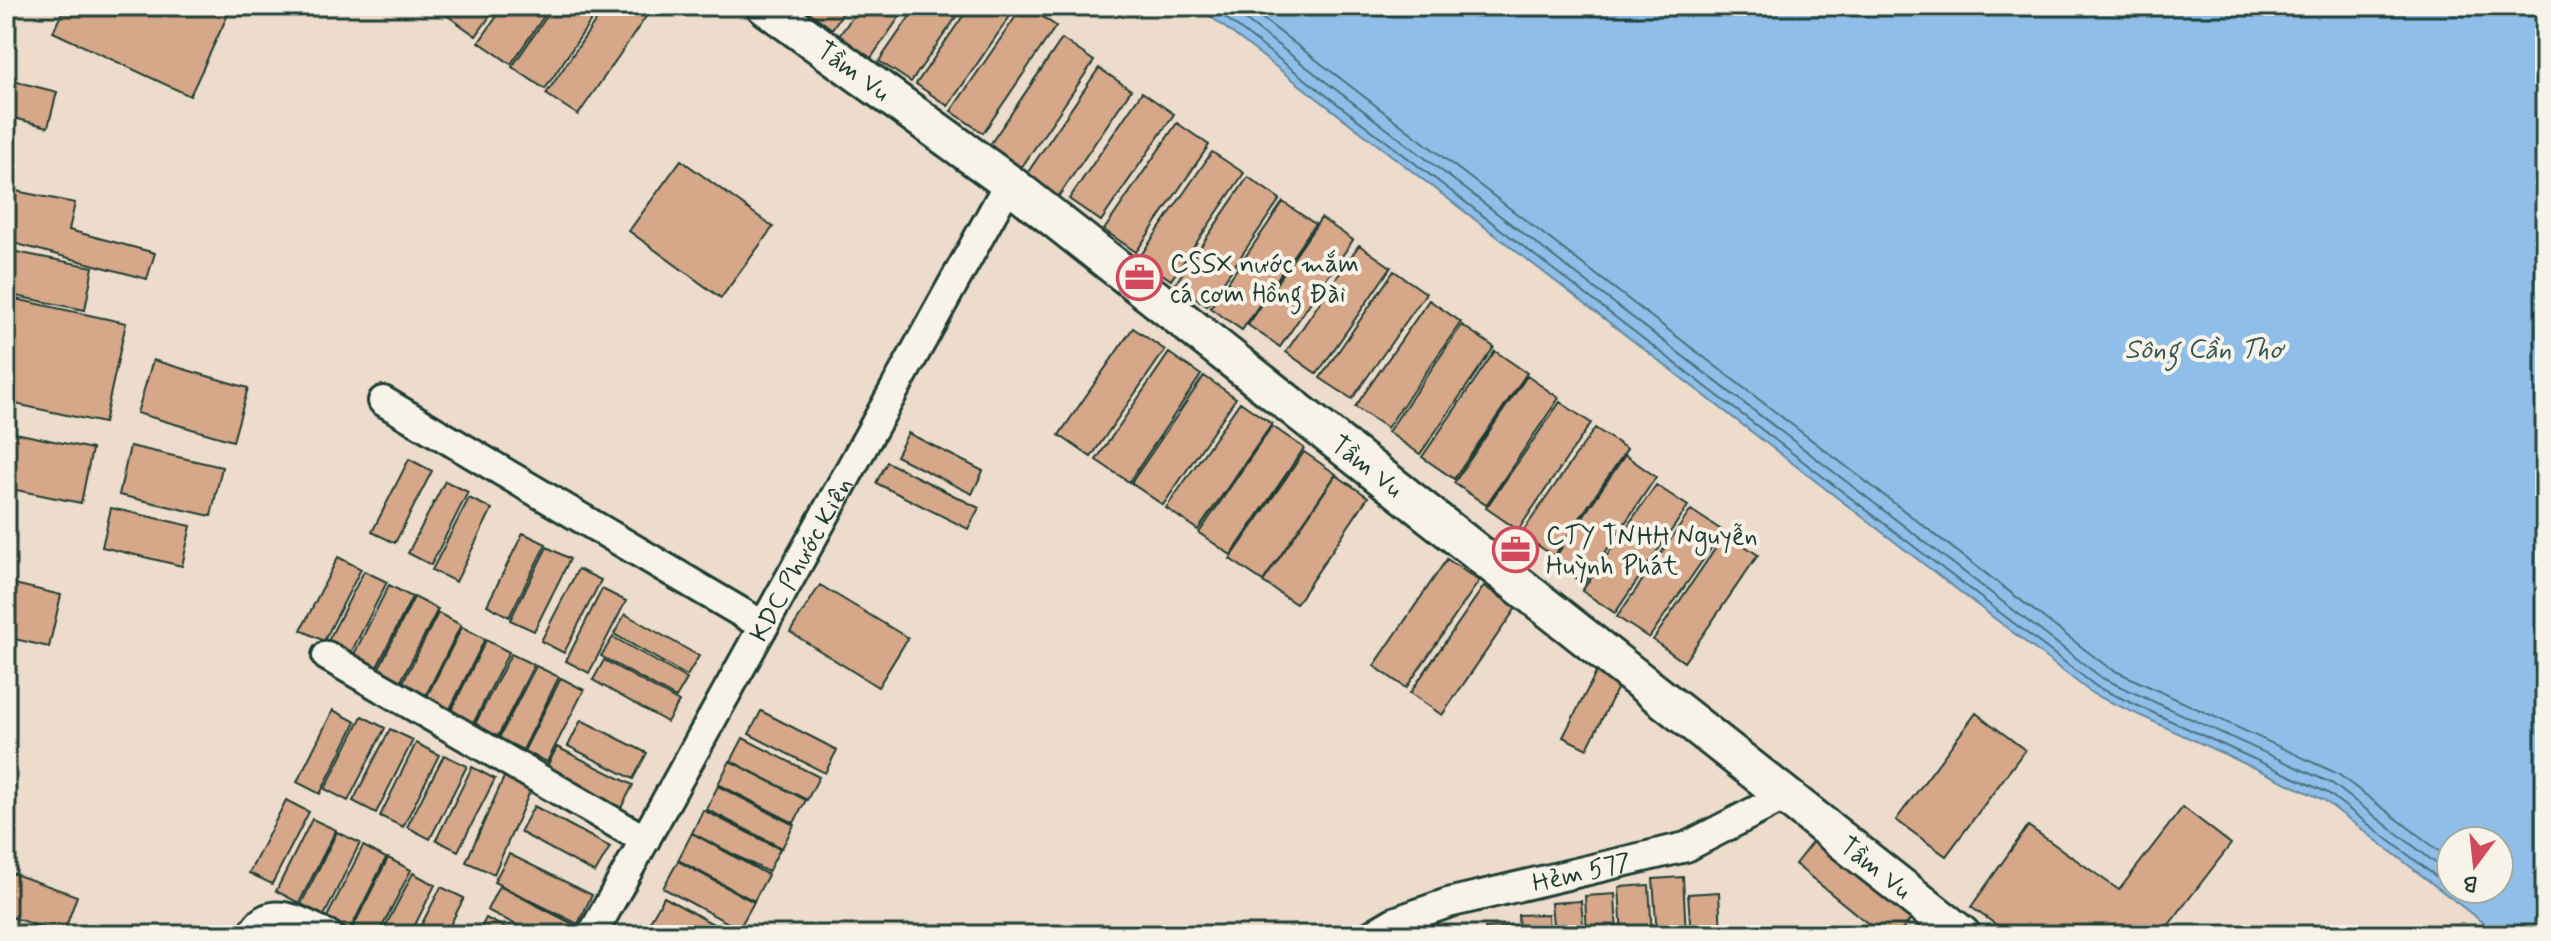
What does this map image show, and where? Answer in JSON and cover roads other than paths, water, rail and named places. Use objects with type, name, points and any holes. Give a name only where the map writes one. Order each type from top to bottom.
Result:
[{"type":"street","name":"Tầm Vu","points":[[765,6],[1009,183],[1962,935]]},
{"type":"street","name":"KDC Phước Kiên","points":[[592,935],[1009,183]]},
{"type":"street","points":[[383,401],[764,626]]},
{"type":"street","points":[[327,656],[645,840]]},
{"type":"street","name":"Hẻm 577","points":[[1372,935],[1394,922],[1448,903],[1686,847],[1785,796]]},
{"type":"street","points":[[252,935],[258,924],[267,918],[287,916],[328,935]]},
{"type":"water","name":"Sông Cần Thơ","points":[[1197,6],[2545,6],[2545,935],[2499,935],[2460,905],[2515,905],[2515,825],[2435,825],[2435,886],[2324,800],[2093,694]]},
{"type":"place","name":"CSSX nước mắm cá cơm Hồng Đài","points":[[1139,278]]},
{"type":"place","name":"CTY TNHH Nguyễn Huỳnh Phát","points":[[1515,550]]}]
